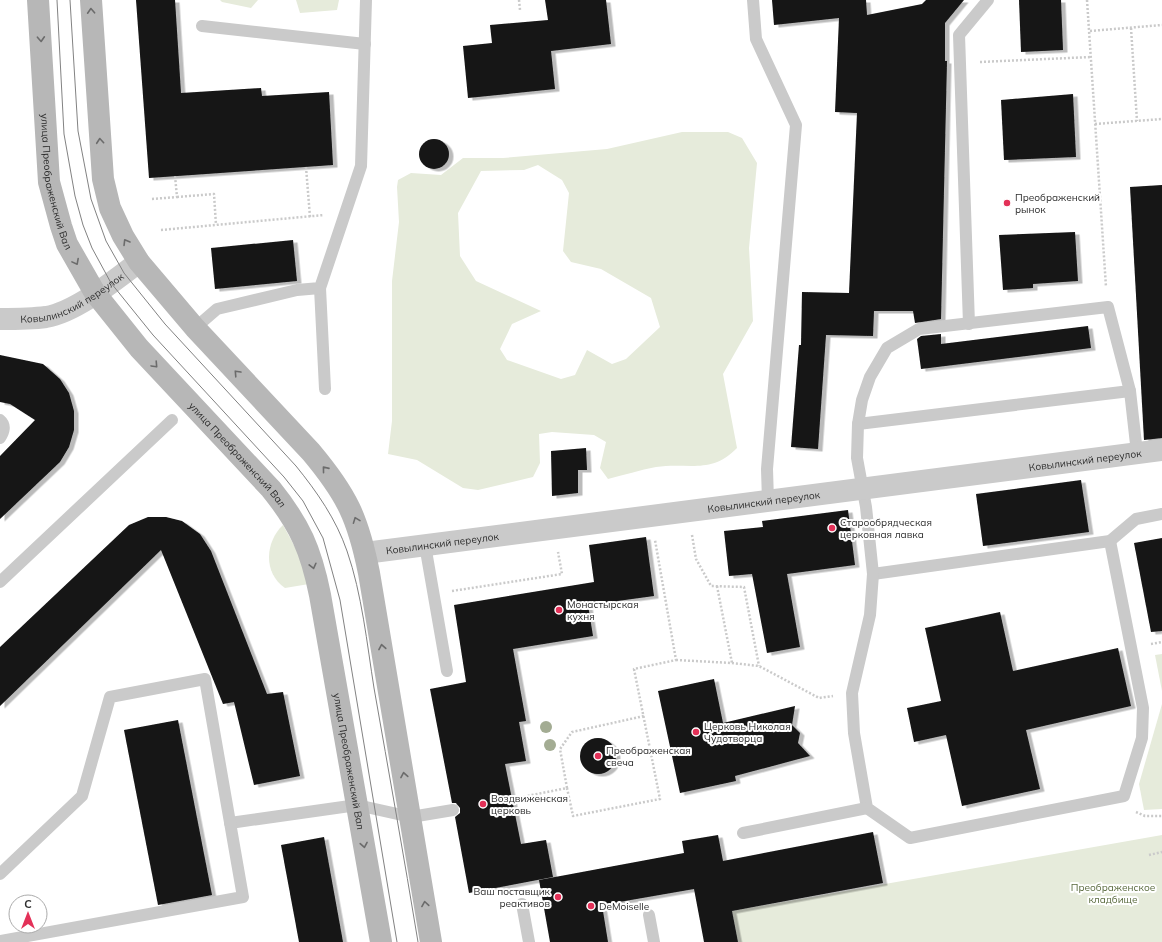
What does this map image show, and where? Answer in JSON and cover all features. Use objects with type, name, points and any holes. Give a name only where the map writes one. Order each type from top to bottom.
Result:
[{"type":"main road","name":"улица Преображенский Вал","points":[[38,0],[49,182],[67,244],[95,293],[139,348],[271,489],[290,512],[300,529],[311,554],[318,586],[381,942]]},
{"type":"main road","points":[[91,0],[103,179],[110,208],[123,236],[139,262],[195,328],[311,452],[332,477],[355,517],[365,553],[431,942]]},
{"type":"street","name":"Ковылинский переулок","points":[[0,319],[48,317],[67,309],[95,293],[139,262]]},
{"type":"street","name":"Ковылинский переулок","points":[[365,553],[1162,450]]},
{"type":"lane","points":[[325,389],[320,288],[361,166],[366,0]]},
{"type":"lane","points":[[753,0],[756,39],[796,125],[767,469],[768,501]]},
{"type":"lane","points":[[969,324],[959,35],[988,0]]},
{"type":"lane","points":[[202,26],[365,44]]},
{"type":"lane","points":[[195,328],[217,309],[297,290],[320,288]]},
{"type":"lane","points":[[866,808],[854,732],[852,693],[870,615],[873,574],[866,508],[856,458],[858,424],[862,400],[870,377],[887,348],[919,329],[1108,307],[1130,391],[1137,453]]},
{"type":"lane","points":[[858,424],[1130,391]]},
{"type":"lane","points":[[0,420],[4,427],[3,434],[0,438]]},
{"type":"lane","points":[[0,582],[172,420]]},
{"type":"lane","points":[[873,574],[1110,541],[1136,519],[1162,514]]},
{"type":"lane","points":[[743,833],[866,808],[910,838],[1124,796],[1142,738],[1143,708],[1110,541]]},
{"type":"lane","points":[[424,545],[447,671]]},
{"type":"lane","points":[[0,874],[82,796],[110,697],[205,679],[243,897],[0,941]]},
{"type":"lane","points":[[230,823],[357,805],[411,817],[453,810]]},
{"type":"lane","points":[[522,904],[529,942]]},
{"type":"lane","points":[[649,915],[654,942]]},
{"type":"path","points":[[519,0],[520,10]]},
{"type":"path","points":[[1087,0],[1108,307]]},
{"type":"path","points":[[1090,31],[1162,25]]},
{"type":"path","points":[[1131,28],[1136,121]]},
{"type":"path","points":[[959,63],[1091,57]]},
{"type":"path","points":[[1096,124],[1162,119]]},
{"type":"path","points":[[306,167],[310,217]]},
{"type":"path","points":[[175,176],[177,197]]},
{"type":"path","points":[[152,199],[214,194],[216,224]]},
{"type":"path","points":[[161,230],[310,217],[346,212]]},
{"type":"path","points":[[689,511],[696,559],[711,586],[744,587],[759,666]]},
{"type":"path","points":[[651,516],[676,660]]},
{"type":"path","points":[[433,594],[562,574],[555,528]]},
{"type":"path","points":[[717,586],[732,663]]},
{"type":"path","points":[[644,716],[572,732],[560,749],[573,816],[660,800],[644,716],[634,669],[676,660],[732,663],[759,666],[819,698],[852,693]]},
{"type":"path","points":[[512,799],[568,788]]},
{"type":"path","points":[[1124,796],[1132,810],[1145,816],[1162,816]]},
{"type":"path","points":[[1149,855],[1162,852]]},
{"type":"green space","points":[[220,0],[258,0],[251,8],[222,2]]},
{"type":"green space","points":[[296,0],[339,0],[337,10],[300,13]]},
{"type":"green space","points":[[682,132],[728,132],[742,138],[757,163],[749,248],[753,321],[723,374],[737,448],[718,462],[708,465],[656,467],[608,479],[600,468],[606,442],[594,435],[552,432],[539,434],[540,463],[533,477],[478,490],[463,488],[417,460],[388,454],[392,421],[392,281],[399,222],[398,180],[411,173],[441,175],[463,158],[503,158],[607,149]],"holes":[[[538,165],[562,180],[569,193],[563,251],[571,262],[601,269],[651,298],[660,327],[626,359],[612,364],[587,350],[575,375],[561,379],[507,360],[500,349],[512,324],[541,311],[476,281],[460,256],[458,213],[481,171],[524,170]]]},
{"type":"green space","points":[[283,525],[301,558],[309,584],[285,588],[278,582],[273,574],[270,566],[270,548],[277,532]]},
{"type":"green space","points":[[1162,654],[1162,691],[1155,655]]},
{"type":"green space","points":[[1162,704],[1162,809],[1144,810],[1139,784]]},
{"type":"green space","name":"Преображенское кладбище","points":[[1162,835],[1162,942],[738,942],[732,911]]},
{"type":"building","points":[[136,0],[175,0],[181,93],[261,88],[262,96],[329,92],[333,165],[149,178]]},
{"type":"building","points":[[545,0],[606,0],[611,44],[551,51],[555,89],[468,98],[463,46],[492,43],[490,25],[548,20]]},
{"type":"building","points":[[772,0],[866,0],[867,15],[922,4],[926,0],[964,0],[945,23],[945,61],[947,61],[941,319],[915,323],[913,311],[874,311],[873,336],[826,335],[818,449],[791,447],[799,345],[801,345],[802,292],[849,293],[857,113],[835,112],[839,18],[774,25]]},
{"type":"building","points":[[1019,0],[1061,0],[1063,50],[1021,52]]},
{"type":"building","points":[[1073,94],[1076,157],[1004,160],[1001,100]]},
{"type":"building","points":[[434,139],[445,143],[449,154],[445,165],[434,169],[423,165],[419,154],[423,143]]},
{"type":"building","points":[[1162,185],[1162,438],[1144,440],[1130,187]]},
{"type":"building","points":[[1075,232],[1078,281],[1033,284],[1033,288],[1003,290],[999,235]]},
{"type":"building","points":[[293,240],[297,281],[215,289],[211,248]]},
{"type":"building","points":[[1088,326],[1091,348],[921,369],[917,339],[921,336],[941,334],[941,344]]},
{"type":"building","points":[[0,355],[43,364],[60,379],[69,393],[74,411],[74,430],[69,447],[60,462],[0,519],[0,456],[35,420],[10,404],[0,402]]},
{"type":"building","points":[[586,448],[587,470],[578,470],[578,493],[552,496],[551,451]]},
{"type":"building","points":[[1081,480],[1089,532],[983,546],[976,494]]},
{"type":"building","points":[[848,510],[855,565],[787,574],[800,647],[767,653],[752,574],[729,576],[724,531],[763,527],[762,521]]},
{"type":"building","points":[[148,517],[166,517],[182,521],[200,534],[211,551],[267,694],[283,692],[300,776],[254,785],[234,702],[223,704],[161,550],[0,706],[0,647],[129,525]]},
{"type":"building","points":[[646,537],[654,596],[588,605],[593,636],[513,649],[526,721],[519,722],[526,761],[505,764],[521,844],[546,840],[553,877],[469,893],[455,817],[460,813],[460,808],[456,803],[452,803],[430,689],[466,682],[454,605],[594,582],[589,545]]},
{"type":"building","points":[[1162,538],[1162,631],[1151,632],[1134,543]]},
{"type":"building","points":[[1000,612],[1013,671],[1118,648],[1131,706],[1026,730],[1040,789],[962,806],[946,735],[914,742],[907,708],[941,701],[925,628]]},
{"type":"building","name":"Церковь Николая Чудотворца","points":[[714,679],[723,723],[795,706],[792,725],[800,733],[798,743],[810,756],[735,776],[736,781],[680,793],[658,691]]},
{"type":"building","points":[[178,720],[212,895],[158,905],[124,730]]},
{"type":"building","name":"Преображенская свеча","points":[[601,738],[611,743],[615,749],[615,763],[611,769],[605,773],[595,774],[585,769],[581,763],[580,753],[585,743],[591,739]]},
{"type":"building","points":[[873,832],[883,883],[732,911],[738,942],[704,942],[694,889],[602,905],[608,942],[550,942],[539,880],[684,853],[682,841],[718,835],[723,861]]},
{"type":"building","points":[[324,837],[343,942],[299,942],[281,845]]},
{"type":"tram line","points":[[57,0],[64,134],[75,196],[83,225],[92,248],[111,283],[153,335],[284,477],[303,501],[323,538],[340,600],[397,942]]},
{"type":"tram line","points":[[70,0],[78,131],[91,199],[106,241],[124,273],[165,324],[304,476],[332,517],[343,539],[357,584],[364,619],[374,688],[418,942]]},
{"type":"place","name":"Преображенский рынок","points":[[1007,203]]},
{"type":"place","name":"Старообрядческая церковная лавка","points":[[832,528]]},
{"type":"place","name":"Монастырская кухня","points":[[559,610]]},
{"type":"place","name":"Церковь Николая Чудотворца","points":[[696,732]]},
{"type":"place","name":"Преображенская свеча","points":[[598,756]]},
{"type":"place","name":"Воздвиженская церковь","points":[[483,804]]},
{"type":"place","name":"Ваш поставщик реактивов","points":[[558,897]]},
{"type":"place","name":"DeMoiselle","points":[[591,906]]}]
